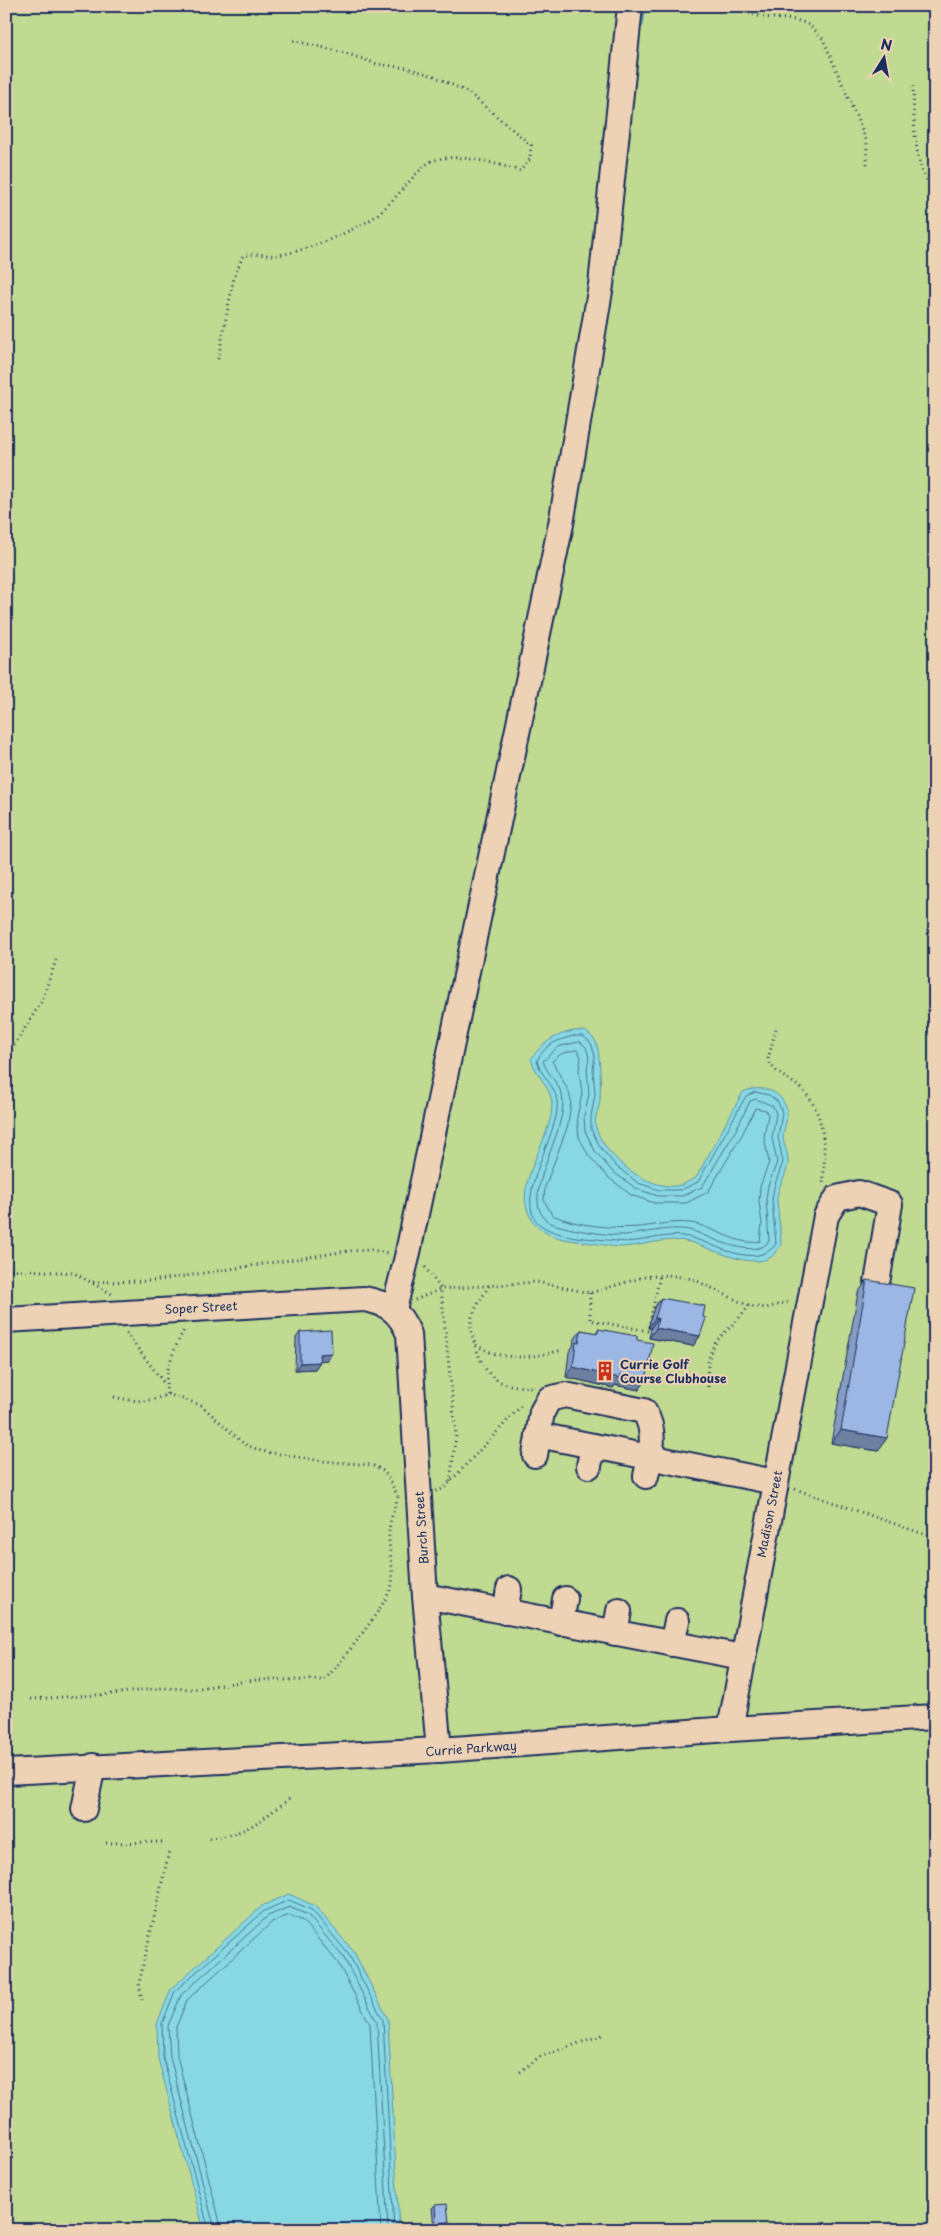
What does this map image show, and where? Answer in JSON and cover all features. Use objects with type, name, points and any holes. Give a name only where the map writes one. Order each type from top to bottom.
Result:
[{"type":"street","points":[[394,1309],[407,1257],[561,524],[601,285],[630,6]]},
{"type":"street","name":"Madison Street","points":[[730,1729],[775,1482],[798,1298],[826,1216],[837,1198],[859,1192],[890,1204],[876,1289]]},
{"type":"street","name":"Soper Street","points":[[6,1320],[364,1299],[382,1302],[394,1309]]},
{"type":"street","name":"Burch Street","points":[[394,1309],[403,1320],[409,1334],[409,1496],[425,1596],[439,1750]]},
{"type":"street","points":[[649,1467],[653,1438],[651,1422],[644,1411],[564,1396],[549,1399],[542,1412],[536,1445],[591,1456],[649,1467],[702,1477],[775,1482]]},
{"type":"street","points":[[425,1596],[507,1601],[561,1623],[617,1622],[672,1644],[742,1657]]},
{"type":"street","points":[[561,1623],[565,1599]]},
{"type":"street","points":[[672,1644],[677,1621]]},
{"type":"street","name":"Currie Parkway","points":[[6,1772],[93,1766],[439,1750],[730,1729],[935,1717]]},
{"type":"street","points":[[84,1809],[93,1766]]},
{"type":"path","points":[[741,6],[750,14],[801,22],[812,27],[823,39],[867,142],[867,165]]},
{"type":"path","points":[[218,359],[234,277],[243,256],[257,252],[276,255],[296,252],[364,224],[400,194],[428,162],[454,157],[494,163],[520,171],[530,159],[531,145],[469,93],[434,76],[407,68],[378,64],[345,53],[292,40]]},
{"type":"path","points":[[913,86],[916,145],[922,170],[929,184],[935,187]]},
{"type":"path","points":[[6,1058],[42,1001],[56,960]]},
{"type":"path","points":[[776,1029],[768,1059],[774,1071],[798,1085],[811,1097],[818,1116],[825,1158],[822,1187]]},
{"type":"path","points":[[93,1282],[152,1281],[348,1251],[371,1250],[417,1260],[433,1275],[441,1289],[456,1435],[450,1482]]},
{"type":"path","points":[[6,1269],[74,1273],[93,1282],[138,1311]]},
{"type":"path","points":[[394,1309],[441,1289],[537,1282],[590,1293],[644,1277],[668,1275],[693,1280],[750,1306],[766,1308],[798,1298]]},
{"type":"path","points":[[590,1293],[590,1320],[648,1331],[660,1276]]},
{"type":"path","points":[[489,1286],[472,1319],[472,1335],[482,1364],[491,1377],[504,1384],[538,1387]]},
{"type":"path","points":[[708,1387],[706,1366],[710,1350],[719,1337],[739,1320],[750,1306]]},
{"type":"path","points":[[165,1384],[174,1353],[195,1308]]},
{"type":"path","points":[[110,1313],[165,1384],[167,1394]]},
{"type":"path","points":[[475,1345],[504,1357],[528,1357],[562,1350]]},
{"type":"path","points":[[114,1397],[135,1401],[155,1400],[167,1394],[201,1406],[244,1444],[261,1451],[322,1461],[372,1464],[384,1471],[409,1496]]},
{"type":"path","points":[[409,1496],[443,1489],[524,1403]]},
{"type":"path","points":[[775,1482],[935,1538]]},
{"type":"path","points":[[31,1699],[112,1694],[162,1688],[193,1689],[254,1680],[324,1680],[338,1667],[350,1646],[383,1605],[392,1585],[393,1568],[388,1536],[409,1496]]},
{"type":"path","points":[[209,1838],[229,1837],[247,1829],[292,1797]]},
{"type":"path","points":[[106,1843],[162,1842]]},
{"type":"path","points":[[142,2000],[139,1983],[169,1852]]},
{"type":"path","points":[[520,2072],[539,2057],[602,2035]]},
{"type":"green space","points":[[6,6],[935,6],[935,2230],[6,2230]]},
{"type":"water","points":[[573,1031],[585,1031],[596,1042],[600,1093],[595,1123],[601,1139],[609,1151],[630,1171],[656,1184],[682,1185],[696,1178],[743,1092],[763,1089],[781,1098],[787,1111],[783,1138],[788,1164],[777,1195],[781,1246],[772,1256],[763,1260],[742,1260],[682,1240],[622,1247],[613,1246],[559,1238],[544,1232],[538,1227],[528,1212],[525,1200],[526,1186],[547,1130],[552,1103],[549,1091],[531,1059],[549,1040]]},
{"type":"water","points":[[289,1894],[315,1906],[354,1952],[388,2019],[399,2230],[204,2230],[158,2058],[157,2024],[171,1989],[262,1906]]},
{"type":"building","points":[[867,1280],[914,1288],[887,1438],[841,1430]]},
{"type":"building","points":[[661,1298],[705,1306],[703,1317],[706,1318],[700,1336],[656,1328],[658,1318],[655,1318]]},
{"type":"building","name":"Currie Golf Course Clubhouse","points":[[598,1329],[637,1336],[637,1340],[653,1343],[646,1380],[621,1375],[620,1378],[573,1367],[576,1342],[579,1343],[581,1330],[598,1333]]},
{"type":"building","points":[[331,1330],[332,1353],[319,1354],[320,1362],[300,1363],[300,1332]]},
{"type":"building","points":[[447,2204],[449,2222],[436,2223],[435,2205]]},
{"type":"waterway","points":[[641,25],[644,6]]},
{"type":"place","name":"Currie Golf Course Clubhouse","points":[[605,1371]]}]
